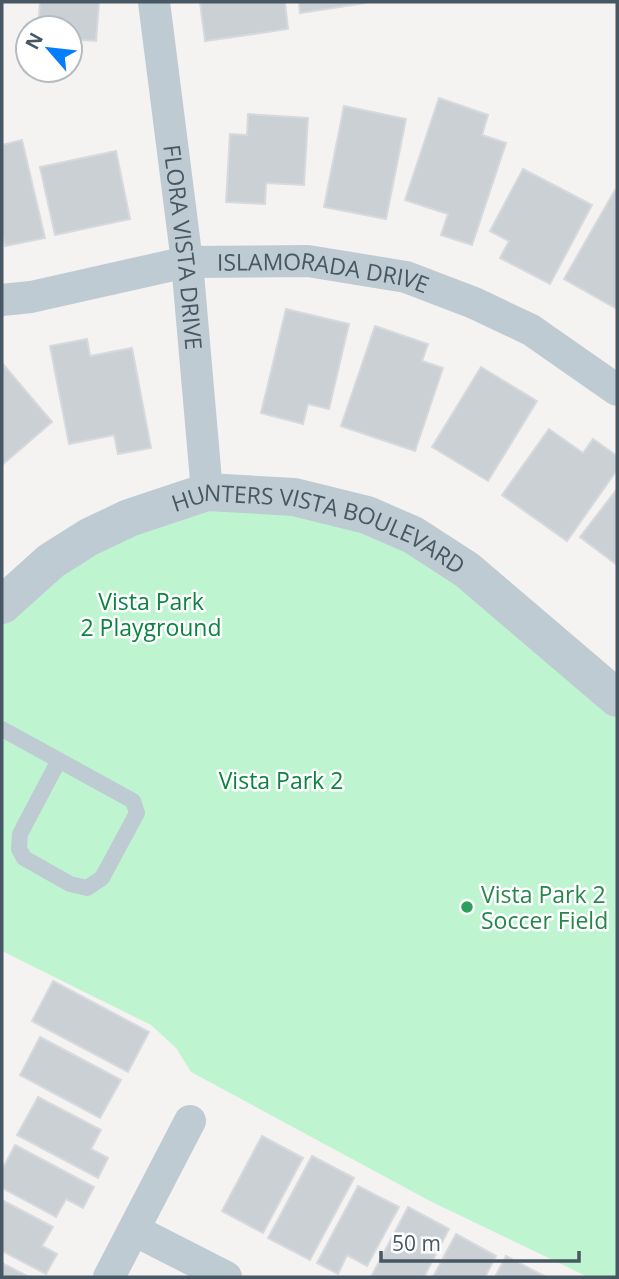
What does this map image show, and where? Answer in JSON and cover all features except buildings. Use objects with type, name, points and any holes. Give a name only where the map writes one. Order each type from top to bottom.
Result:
[{"type":"street","name":"FLORA VISTA DRIVE","points":[[154,2],[187,262],[207,492]]},
{"type":"street","name":"ISLAMORADA DRIVE","points":[[2,300],[31,297],[187,262],[308,261],[406,277],[474,303],[531,330],[617,390]]},
{"type":"street","name":"HUNTERS VISTA BOULEVARD","points":[[2,606],[34,574],[89,537],[129,518],[207,492],[294,497],[367,515],[413,535],[467,570],[617,698]]},
{"type":"street","points":[[109,1277],[190,1121]]},
{"type":"street","points":[[134,1230],[226,1277]]},
{"type":"lane","points":[[2,729],[59,760],[133,801],[137,813],[102,878],[88,888],[70,884],[24,858],[19,849],[20,834],[59,760]]},
{"type":"green space","name":"Vista Park 2","points":[[207,492],[367,515],[617,698],[617,1277],[588,1277],[430,1201],[191,1072],[176,1048],[151,1025],[2,951],[2,605]]},
{"type":"place","name":"Vista Park 2 Soccer Field","points":[[467,907]]},
{"type":"park label","name":"Vista Park 2 Playground","points":[[151,614]]}]
